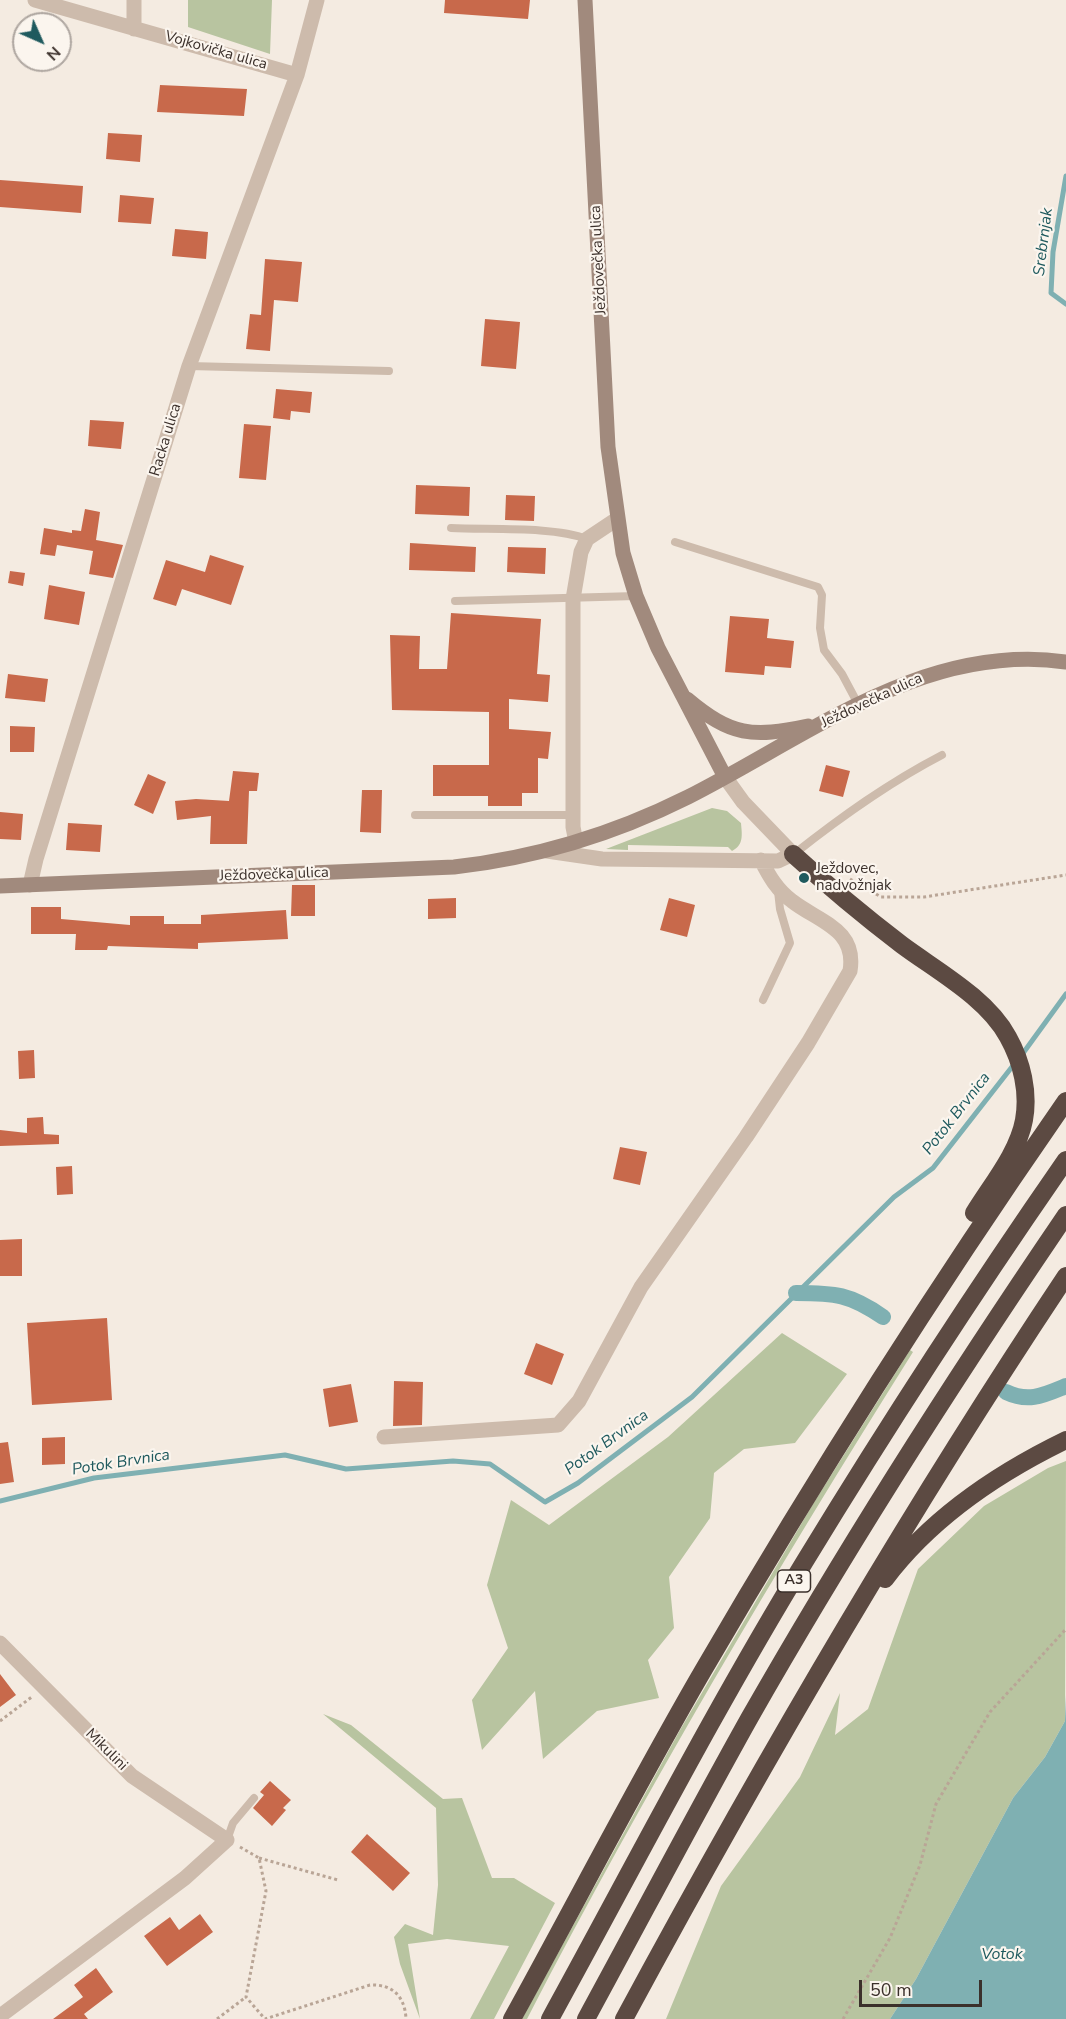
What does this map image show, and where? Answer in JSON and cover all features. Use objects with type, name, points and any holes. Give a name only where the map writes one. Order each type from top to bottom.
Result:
[{"type":"highway","points":[[793,854],[846,902],[973,998],[1008,1036],[1022,1067],[1025,1085],[1022,1129],[1004,1166],[973,1215],[967,1243]]},
{"type":"highway","points":[[512,2019],[702,1672],[850,1427],[967,1243],[1066,1101]]},
{"type":"highway","name":"A3","points":[[550,2019],[733,1686],[805,1562],[973,1295],[1066,1160]]},
{"type":"highway","name":"A3","points":[[586,2019],[750,1717],[923,1432],[1066,1215]]},
{"type":"highway","points":[[624,2019],[694,1889],[832,1646],[1066,1276]]},
{"type":"highway","points":[[832,1646],[901,1557],[944,1515],[1017,1466],[1066,1440]]},
{"type":"main road","name":"Ježdovečka ulica","points":[[585,0],[608,447],[623,553],[636,596],[682,695],[725,777]]},
{"type":"main road","name":"Ježdovečka ulica","points":[[0,886],[454,867],[501,862],[576,842],[659,811],[825,721],[892,688],[961,666],[1029,660],[1066,662]]},
{"type":"main road","points":[[682,695],[717,722],[744,733],[789,730],[825,721]]},
{"type":"street","name":"Vojkovička ulica","points":[[35,0],[235,55],[297,75]]},
{"type":"street","points":[[134,0],[134,29]]},
{"type":"street","name":"Racka ulica","points":[[30,885],[36,859],[189,366],[297,75],[317,0]]},
{"type":"street","points":[[576,842],[573,599],[581,552],[587,539],[617,519]]},
{"type":"street","points":[[725,777],[743,802],[793,854]]},
{"type":"street","name":"Ježdovečka ulica","points":[[547,851],[602,860],[778,861],[793,854]]},
{"type":"street","points":[[384,1437],[558,1425],[579,1401],[641,1287],[752,1128],[808,1042],[850,971],[852,958],[847,941],[838,931],[778,889],[761,860]]},
{"type":"street","name":"Mikulini","points":[[0,1643],[132,1776],[227,1840]]},
{"type":"street","points":[[0,2016],[185,1878],[227,1840]]},
{"type":"lane","points":[[189,366],[389,371]]},
{"type":"lane","points":[[451,528],[553,533],[576,535],[587,539]]},
{"type":"lane","points":[[675,542],[818,587],[822,595],[820,628],[824,651],[842,674],[858,704]]},
{"type":"lane","points":[[454,602],[636,596]]},
{"type":"lane","points":[[793,854],[839,818],[894,782],[942,755]]},
{"type":"lane","points":[[415,815],[574,815]]},
{"type":"lane","points":[[763,1000],[790,943],[777,896],[778,889]]},
{"type":"lane","points":[[227,1840],[233,1823],[254,1798]]},
{"type":"path","points":[[843,876],[881,897],[913,897],[1066,875]]},
{"type":"path","points":[[843,2019],[890,1938],[920,1865],[936,1804],[990,1712],[1066,1629]]},
{"type":"path","points":[[0,1721],[45,1687]]},
{"type":"path","points":[[227,1840],[260,1858],[338,1880]]},
{"type":"path","points":[[217,2019],[246,1997],[266,1891],[260,1858]]},
{"type":"path","points":[[246,1997],[265,2019],[370,1984],[384,1984],[394,1990],[403,2002],[406,2019]]},
{"type":"green space","points":[[188,0],[272,0],[270,54],[188,27]]},
{"type":"green space","points":[[712,808],[727,811],[741,823],[742,836],[736,849],[732,851],[728,847],[628,845],[628,850],[606,849]]},
{"type":"green space","points":[[782,1333],[847,1374],[795,1443],[744,1449],[714,1473],[710,1518],[669,1577],[674,1628],[648,1660],[659,1698],[597,1711],[543,1759],[535,1691],[482,1750],[472,1700],[508,1648],[487,1585],[511,1500],[549,1525],[668,1437]]},
{"type":"green space","points":[[910,1350],[913,1352],[811,1516],[665,1765],[527,2019],[522,2019],[680,1730],[813,1504]]},
{"type":"green space","points":[[1066,1461],[1065,1721],[1045,1757],[1013,1798],[916,1979],[890,2019],[666,2019],[721,1886],[800,1777],[840,1693],[835,1735],[868,1709],[918,1569],[984,1506],[1048,1468]]},
{"type":"green space","points":[[323,1714],[351,1725],[443,1799],[462,1798],[492,1878],[514,1878],[555,1903],[494,2019],[470,2019],[509,1946],[447,1939],[408,1944],[420,2019],[400,1964],[394,1937],[405,1924],[433,1935],[438,1885],[436,1808]]},
{"type":"water","name":"Votok","points":[[1066,1695],[1066,2019],[890,2019],[916,1979],[1013,1798],[1045,1757],[1065,1721]]},
{"type":"building","points":[[445,0],[530,0],[528,19],[444,13]]},
{"type":"building","points":[[160,85],[247,89],[244,116],[157,112]]},
{"type":"building","points":[[108,133],[142,135],[140,162],[106,159]]},
{"type":"building","points":[[0,180],[83,186],[81,213],[0,207]]},
{"type":"building","points":[[120,195],[154,198],[151,224],[118,222]]},
{"type":"building","points":[[175,229],[208,232],[206,259],[172,256]]},
{"type":"building","points":[[265,259],[302,262],[298,302],[274,300],[270,351],[246,349],[250,314],[261,315]]},
{"type":"building","points":[[485,319],[520,322],[516,369],[481,366]]},
{"type":"building","points":[[276,389],[312,392],[310,413],[291,411],[290,420],[273,418]]},
{"type":"building","points":[[90,420],[124,422],[121,449],[88,446]]},
{"type":"building","points":[[244,424],[271,426],[266,480],[239,478]]},
{"type":"building","points":[[416,485],[470,487],[469,516],[415,514]]},
{"type":"building","points":[[506,495],[535,496],[534,521],[505,520]]},
{"type":"building","points":[[85,509],[100,512],[96,540],[123,545],[113,578],[89,574],[93,551],[57,545],[55,556],[40,554],[44,528],[72,533],[72,530],[81,531]]},
{"type":"building","points":[[410,543],[476,547],[475,572],[409,570]]},
{"type":"building","points":[[508,547],[546,548],[545,574],[507,572]]},
{"type":"building","points":[[210,555],[244,566],[231,605],[182,589],[176,606],[153,599],[166,560],[205,572]]},
{"type":"building","points":[[10,571],[25,573],[23,586],[8,583]]},
{"type":"building","points":[[49,585],[85,592],[79,625],[44,619]]},
{"type":"building","points":[[451,613],[541,619],[537,674],[550,675],[548,702],[509,699],[509,729],[551,732],[548,759],[538,758],[538,793],[522,793],[522,806],[488,806],[488,796],[433,796],[433,765],[489,765],[489,712],[392,710],[390,635],[420,636],[419,669],[447,669]]},
{"type":"building","points":[[730,616],[769,619],[767,638],[794,641],[791,668],[765,666],[764,675],[725,672]]},
{"type":"building","points":[[8,674],[48,679],[45,702],[5,698]]},
{"type":"building","points":[[10,726],[35,727],[34,752],[10,752]]},
{"type":"building","points":[[826,765],[850,771],[843,797],[819,791]]},
{"type":"building","points":[[233,771],[259,773],[257,791],[249,791],[247,844],[210,844],[211,816],[177,820],[175,801],[196,799],[229,801]]},
{"type":"building","points":[[148,774],[166,782],[153,814],[134,805]]},
{"type":"building","points":[[362,790],[382,790],[381,833],[360,832]]},
{"type":"building","points":[[0,812],[23,814],[21,840],[0,839]]},
{"type":"building","points":[[68,823],[102,825],[100,852],[66,850]]},
{"type":"building","points":[[292,885],[315,885],[315,916],[291,916]]},
{"type":"building","points":[[456,898],[456,918],[428,919],[428,899]]},
{"type":"building","points":[[669,898],[695,905],[687,937],[660,930]]},
{"type":"building","points":[[31,907],[61,907],[61,919],[130,925],[130,916],[164,916],[164,924],[201,924],[201,915],[286,910],[288,939],[198,943],[198,949],[108,946],[107,950],[75,950],[76,934],[31,934]]},
{"type":"building","points":[[34,1050],[35,1078],[19,1079],[18,1051]]},
{"type":"building","points":[[43,1117],[44,1134],[59,1135],[59,1144],[0,1146],[0,1130],[27,1133],[27,1118]]},
{"type":"building","points":[[620,1147],[647,1152],[640,1185],[613,1179]]},
{"type":"building","points":[[72,1166],[73,1194],[57,1195],[56,1167]]},
{"type":"building","points":[[22,1239],[22,1276],[0,1276],[0,1240]]},
{"type":"building","points":[[107,1318],[112,1400],[32,1405],[27,1323]]},
{"type":"building","points":[[536,1343],[564,1354],[552,1385],[524,1374]]},
{"type":"building","points":[[394,1381],[423,1382],[422,1425],[393,1426]]},
{"type":"building","points":[[351,1384],[358,1422],[329,1427],[323,1389]]},
{"type":"building","points":[[65,1437],[65,1464],[42,1465],[42,1438]]},
{"type":"building","points":[[8,1442],[14,1482],[0,1484],[0,1443]]},
{"type":"building","points":[[0,1674],[16,1695],[0,1707]]},
{"type":"building","points":[[270,1781],[291,1800],[283,1808],[286,1810],[272,1826],[253,1808],[264,1795],[260,1792]]},
{"type":"building","points":[[367,1834],[410,1873],[393,1891],[351,1852]]},
{"type":"building","points":[[200,1914],[213,1932],[167,1966],[144,1936],[170,1917],[179,1930]]},
{"type":"building","points":[[96,1968],[113,1992],[84,2014],[88,2019],[53,2019],[83,1997],[74,1985]]},
{"type":"waterway","name":"Srebrnjak","points":[[1066,176],[1053,252],[1051,293],[1066,304]]},
{"type":"waterway","name":"Potok Brvnica","points":[[1021,1056],[1066,994]]},
{"type":"waterway","name":"Potok Brvnica","points":[[0,1501],[94,1478],[285,1455],[346,1469],[453,1461],[490,1464],[545,1502],[578,1483],[692,1397],[894,1197],[933,1168],[1015,1063]]},
{"type":"waterway","points":[[796,1293],[842,1296],[883,1317]]},
{"type":"waterway","points":[[1006,1392],[1029,1397],[1043,1395],[1066,1386]]},
{"type":"place","name":"Ježdovec, nadvožnjak","points":[[804,878]]}]
